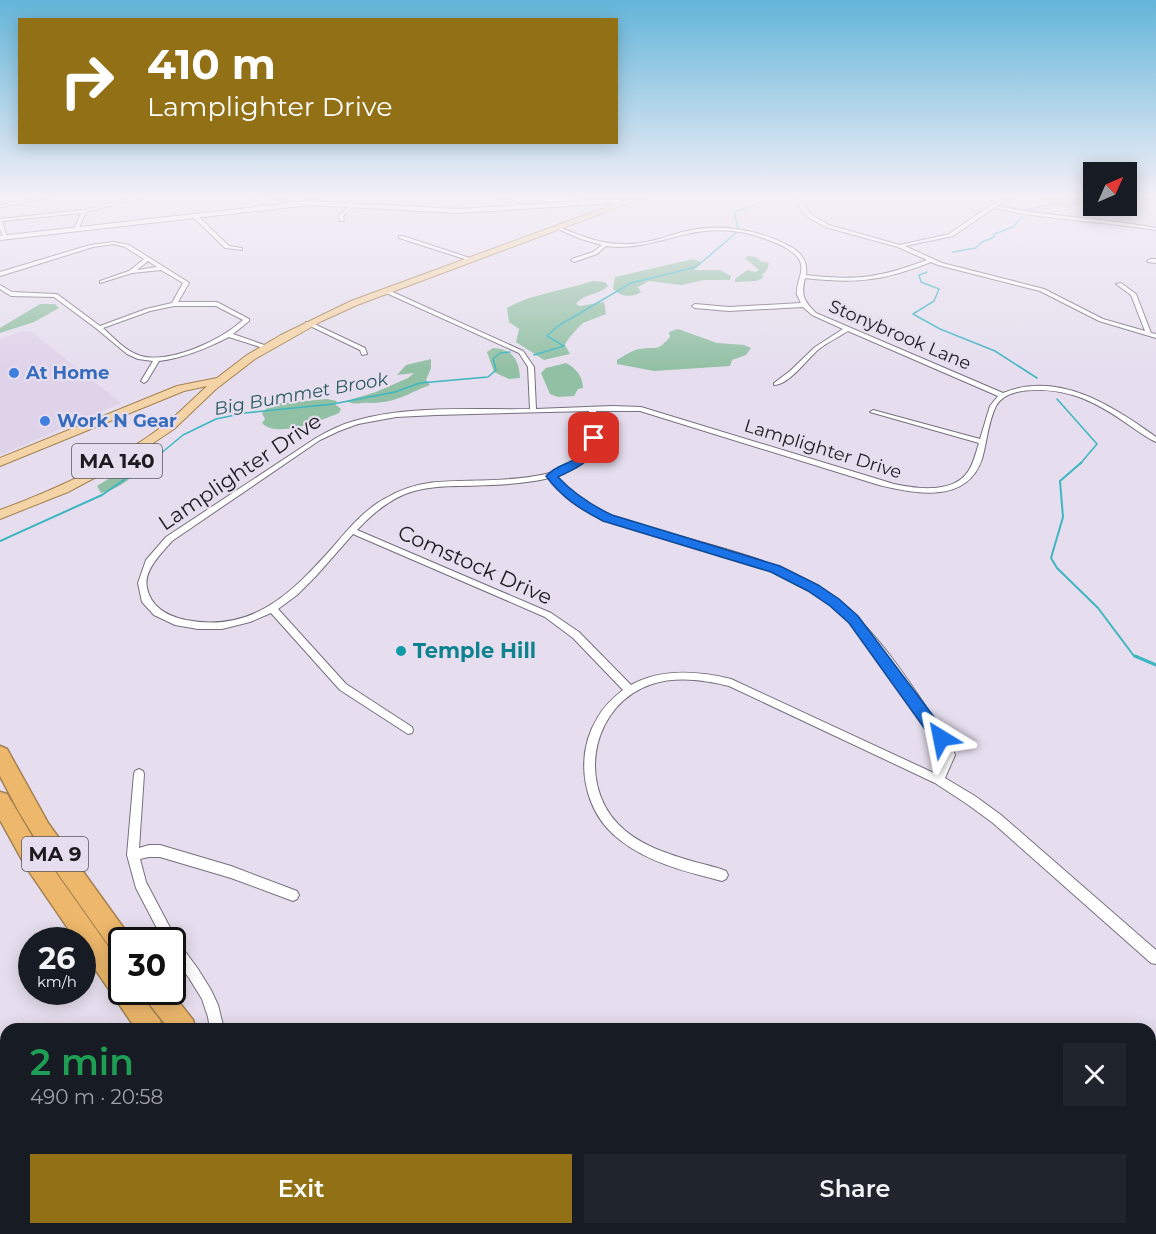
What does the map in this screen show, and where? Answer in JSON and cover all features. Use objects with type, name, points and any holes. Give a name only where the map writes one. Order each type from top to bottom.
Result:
[{"type":"highway","name":"MA 9","points":[[0,755],[16,790],[36,824],[109,927]]},
{"type":"highway","name":"MA 9","points":[[0,801],[34,860],[108,967]]},
{"type":"highway","points":[[133,1005],[147,1023]]},
{"type":"highway","points":[[166,1005],[179,1023]]},
{"type":"main road","name":"MA 140","points":[[0,515],[64,489],[115,462],[162,432],[219,381],[265,347],[308,324],[386,291],[488,255]]},
{"type":"main road","points":[[0,462],[168,393],[193,384],[219,381]]},
{"type":"main road","points":[[168,393],[192,392],[197,395],[198,401]]},
{"type":"street","points":[[0,274],[67,255]]},
{"type":"street","points":[[140,255],[186,282],[174,304]]},
{"type":"street","points":[[456,255],[473,260]]},
{"type":"street","points":[[574,260],[590,255]]},
{"type":"street","name":"Stonybrook Lane","points":[[796,255],[804,264],[798,295],[803,305],[814,314],[1002,395]]},
{"type":"street","points":[[919,255],[931,260],[1042,290],[1094,317],[1156,336]]},
{"type":"street","points":[[131,272],[147,259]]},
{"type":"street","points":[[803,276],[840,281],[869,281],[888,277],[931,260]]},
{"type":"street","points":[[102,282],[131,272],[163,268]]},
{"type":"street","points":[[1119,284],[1133,294],[1149,334]]},
{"type":"street","points":[[0,287],[14,294],[55,295],[136,357],[157,359],[182,355],[227,334],[243,324],[246,319],[217,304],[174,304],[153,308],[99,328]]},
{"type":"street","points":[[386,291],[521,352],[531,367],[532,410]]},
{"type":"street","points":[[695,306],[729,309],[803,305]]},
{"type":"street","points":[[308,324],[361,348],[364,354]]},
{"type":"street","points":[[776,384],[817,348],[848,329]]},
{"type":"street","points":[[227,334],[265,347]]},
{"type":"street","points":[[144,381],[157,359]]},
{"type":"street","points":[[1002,395],[1021,389],[1040,388],[1078,394],[1114,410],[1156,440]]},
{"type":"street","name":"Lamplighter Drive","points":[[592,409],[594,438],[587,455],[575,466],[551,476],[522,480],[437,483],[419,486],[386,500],[372,511],[302,588],[273,610],[229,625],[185,626],[165,619],[151,608],[144,594],[143,578],[155,554],[174,536],[318,439],[340,427],[372,417],[398,414],[624,408],[659,414],[872,481],[909,490],[941,489],[961,481],[973,471],[992,407],[1002,395]]},
{"type":"street","points":[[873,412],[982,442]]},
{"type":"street","points":[[551,476],[569,495],[598,514],[776,569],[803,582],[834,602],[854,619],[870,639],[948,748],[950,755],[939,780]]},
{"type":"street","name":"Comstock Drive","points":[[353,531],[548,615],[576,635],[629,690]]},
{"type":"street","points":[[273,610],[335,680],[408,730]]},
{"type":"street","points":[[722,875],[662,857],[637,844],[614,827],[594,799],[588,776],[590,746],[596,729],[606,712],[629,690],[667,677],[691,676],[722,681],[761,696],[939,780],[997,819],[1156,958]]},
{"type":"street","points":[[140,774],[134,855],[140,884],[163,927]]},
{"type":"street","points":[[134,855],[160,851],[231,872],[293,896]]},
{"type":"street","points":[[186,963],[204,989],[216,1016],[217,1023]]},
{"type":"shaded area","points":[[23,331],[32,332],[121,403],[0,455],[0,339]]},
{"type":"green space","points":[[748,256],[769,263],[762,275],[763,278],[756,281],[735,282],[735,279],[747,270],[755,272],[759,270],[745,258]]},
{"type":"green space","points":[[693,259],[701,262],[694,270],[720,270],[731,276],[730,280],[704,280],[681,285],[649,281],[638,287],[641,292],[630,296],[620,294],[613,289],[615,277]]},
{"type":"green space","points":[[593,281],[605,282],[608,286],[576,304],[580,306],[604,302],[606,314],[583,323],[576,330],[565,345],[570,354],[544,360],[516,342],[519,329],[509,322],[507,308],[538,296]]},
{"type":"green space","points":[[40,304],[55,304],[59,308],[34,322],[0,333],[0,328]]},
{"type":"green space","points":[[678,329],[717,343],[744,345],[751,348],[746,355],[732,360],[730,366],[654,371],[617,364],[617,360],[634,351],[659,347],[670,337],[669,332]]},
{"type":"green space","points":[[493,348],[505,350],[513,356],[518,365],[520,378],[509,379],[494,372],[487,352]]},
{"type":"green space","points":[[431,359],[431,368],[426,380],[430,385],[379,403],[355,404],[346,401],[376,392],[408,378],[414,373],[397,375],[406,365]]},
{"type":"green space","points":[[566,363],[578,373],[583,388],[578,389],[574,396],[558,397],[550,394],[541,373],[546,368]]},
{"type":"green space","points":[[327,399],[337,401],[335,404],[341,409],[339,413],[288,429],[269,427],[262,423],[265,419],[262,413],[271,404]]},
{"type":"green space","points":[[156,453],[132,478],[101,493],[97,486],[149,454]]},
{"type":"waterway","name":"Big Bummet Brook","points":[[534,355],[564,346],[547,336],[558,326],[631,283],[696,267],[711,255]]},
{"type":"waterway","points":[[927,272],[919,275],[921,282],[939,289],[934,301],[913,314],[940,329],[995,351],[1037,378]]},
{"type":"waterway","name":"Big Bummet Brook","points":[[148,464],[183,435],[216,419],[245,413],[333,404],[395,392],[420,383],[488,377],[496,370],[493,359],[500,353],[510,352]]},
{"type":"waterway","points":[[1057,399],[1097,444],[1081,463]]},
{"type":"waterway","name":"Big Bummet Brook","points":[[0,541],[102,495],[150,462]]},
{"type":"waterway","points":[[1081,463],[1060,481],[1063,517],[1051,558],[1057,568],[1098,608],[1134,656],[1139,658]]},
{"type":"waterway","points":[[1135,656],[1156,665]]},
{"type":"place","name":"At Home","points":[[14,373]]},
{"type":"place","name":"Work N Gear","points":[[45,421]]},
{"type":"place","name":"Temple Hill","points":[[401,651]]},
{"type":"route","points":[[594,438],[589,452],[581,462],[551,476],[565,492],[584,506],[608,518],[776,569],[813,588],[854,619],[941,738]]}]
